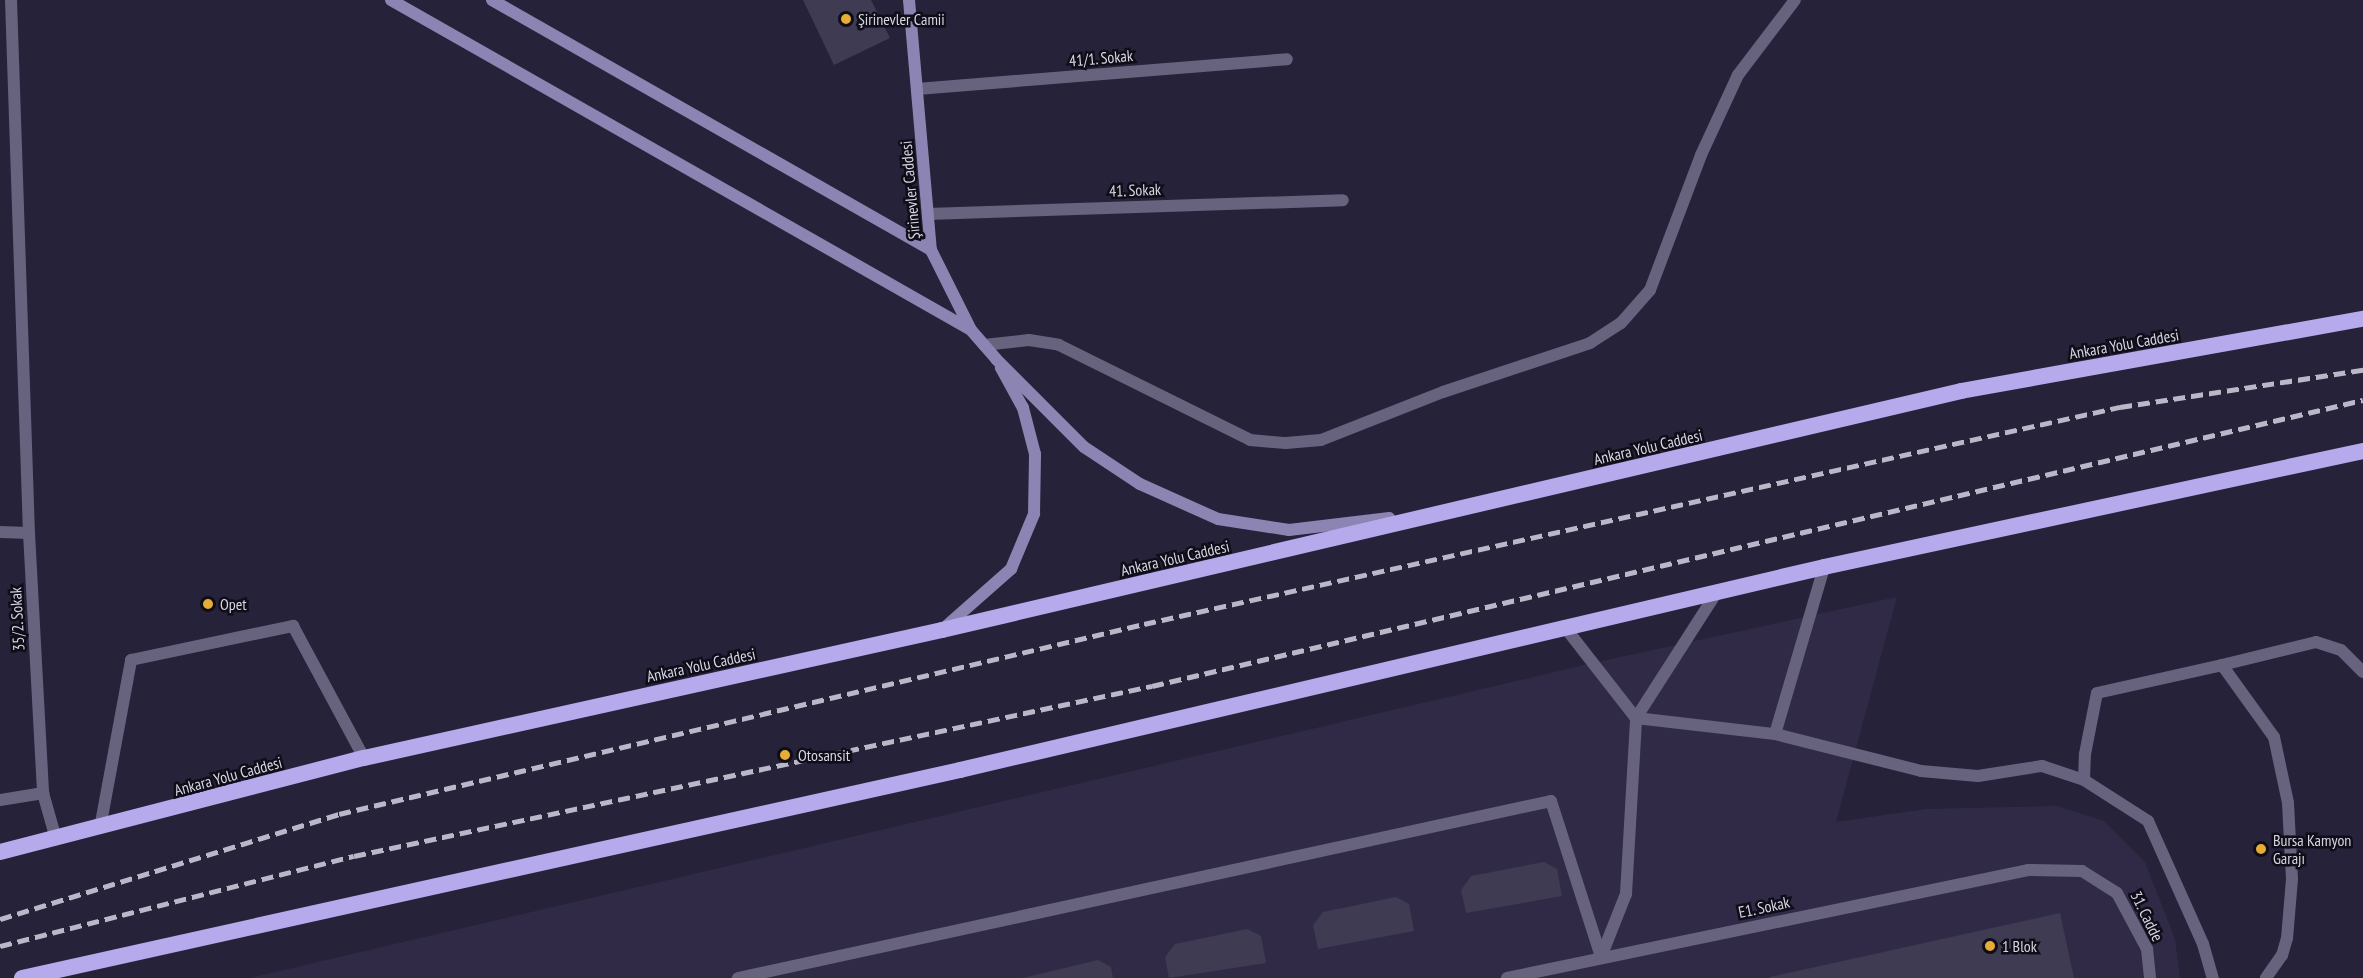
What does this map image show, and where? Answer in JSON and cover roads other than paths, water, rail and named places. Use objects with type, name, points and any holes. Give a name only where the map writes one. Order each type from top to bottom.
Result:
[{"type":"highway","name":"Ankara Yolu Caddesi","points":[[0,852],[364,758],[942,630],[1459,511],[1961,391],[2363,319]]},
{"type":"highway","points":[[22,978],[960,770],[1564,626],[1824,567],[2363,451]]},
{"type":"highway","points":[[33,978],[64,968]]},
{"type":"main road","points":[[391,0],[971,330]]},
{"type":"main road","points":[[492,0],[932,250]]},
{"type":"main road","name":"Şirinevler Caddesi","points":[[909,0],[932,250],[971,330],[996,359]]},
{"type":"main road","points":[[996,359],[1084,447],[1140,484],[1218,519],[1289,530],[1459,511]]},
{"type":"main road","points":[[942,630],[1011,569],[1034,513],[1035,454],[1023,408],[996,359]]},
{"type":"street","name":"35/2. Sokak","points":[[11,0],[29,533],[43,794],[56,839]]},
{"type":"street","points":[[984,345],[1029,340],[1059,345],[1250,440],[1286,443],[1321,440],[1443,392],[1590,343],[1621,323],[1650,290],[1701,155],[1738,75],[1796,0]]},
{"type":"street","name":"41/1. Sokak","points":[[917,89],[1287,59]]},
{"type":"street","name":"41. Sokak","points":[[928,214],[1342,200]]},
{"type":"street","points":[[0,532],[29,533]]},
{"type":"street","points":[[1775,734],[1824,567]]},
{"type":"street","points":[[1601,957],[1626,894],[1636,717],[1717,592]]},
{"type":"street","points":[[100,828],[131,660],[293,626],[364,758]]},
{"type":"street","points":[[1564,626],[1636,717],[1775,734],[1921,771],[1978,776],[2042,766],[2084,780],[2148,821],[2203,944],[2213,978]]},
{"type":"street","points":[[2084,780],[2085,754],[2097,693],[2316,642],[2341,650],[2363,672]]},
{"type":"street","points":[[2222,665],[2274,737],[2288,803],[2292,879],[2287,938],[2282,955],[2266,978]]},
{"type":"street","points":[[0,800],[43,794]]},
{"type":"street","points":[[738,978],[1551,801],[1601,957]]},
{"type":"street","name":"E1. Sokak","points":[[1507,978],[2028,870]]},
{"type":"street","name":"31. Cadde","points":[[2028,870],[2082,871],[2117,892],[2147,949],[2150,978]]},
{"type":"railway","points":[[0,919],[339,814],[1144,624],[2120,407],[2363,370]]},
{"type":"railway","points":[[0,946],[354,856],[1152,686],[2363,400]]},
{"type":"place","name":"Şirinevler Camii","points":[[846,19]]},
{"type":"place","name":"Opet","points":[[208,604]]},
{"type":"place","name":"Otosansit","points":[[785,755]]},
{"type":"place","name":"Bursa Kamyon Garajı","points":[[2261,849]]},
{"type":"place","name":"1 Blok","points":[[1990,946]]}]
